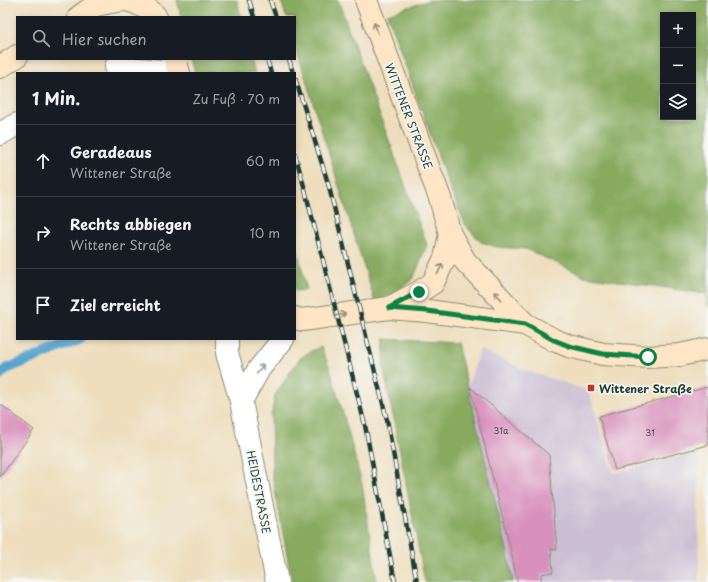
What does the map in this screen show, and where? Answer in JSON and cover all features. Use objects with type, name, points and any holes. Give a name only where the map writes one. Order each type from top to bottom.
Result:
[{"type":"main road","points":[[92,7],[126,0],[154,12]]},
{"type":"main road","name":"WITTENER STRASSE","points":[[366,0],[440,198],[450,234],[465,261],[525,324],[554,340],[569,346],[603,354],[648,357],[680,355],[708,349]]},
{"type":"main road","points":[[0,67],[16,57]]},
{"type":"main road","points":[[175,60],[179,72]]},
{"type":"main road","name":"WITTENER STRASSE","points":[[389,308],[433,283],[445,258],[450,234]]},
{"type":"main road","name":"WITTENER STRASSE","points":[[297,321],[389,308],[427,311],[525,324]]},
{"type":"street","points":[[115,66],[163,70],[166,72]]},
{"type":"street","points":[[0,134],[16,125]]},
{"type":"street","name":"HEIDESTRASSE","points":[[227,340],[227,353],[242,401],[277,582]]},
{"type":"street","points":[[242,401],[259,369],[282,340]]},
{"type":"shaded area","points":[[480,349],[522,369],[589,391],[613,473],[698,452],[699,582],[511,582],[467,389]]},
{"type":"green space","points":[[177,0],[237,0],[241,16],[181,16]]},
{"type":"green space","points":[[281,0],[338,0],[427,245],[413,279],[395,293],[375,302],[296,48],[296,16],[286,16]]},
{"type":"green space","points":[[430,0],[708,0],[708,307],[707,294],[585,276],[526,249],[497,247],[481,242],[466,226],[450,189],[387,14]]},
{"type":"green space","points":[[191,60],[251,60],[255,72],[195,72]]},
{"type":"green space","points":[[296,244],[307,290],[296,291]]},
{"type":"green space","points":[[384,339],[457,343],[508,553],[513,582],[425,582],[383,365]]},
{"type":"green space","points":[[321,347],[330,369],[362,484],[377,582],[292,582],[272,474],[271,417],[275,395],[299,359],[311,351]]},
{"type":"building","points":[[470,387],[549,455],[557,550],[551,549],[553,572],[541,574],[541,582],[517,582],[511,551]]},
{"type":"building","points":[[708,387],[708,445],[615,470],[599,416]]},
{"type":"building","points":[[0,404],[34,430],[0,477]]},
{"type":"waterway","points":[[0,375],[6,369],[78,340]]},
{"type":"railway","points":[[249,0],[254,16]]},
{"type":"railway","points":[[270,0],[276,16]]},
{"type":"railway","points":[[267,60],[271,72]]},
{"type":"railway","points":[[289,60],[293,72]]},
{"type":"railway","points":[[296,81],[328,183],[387,420],[417,582]]},
{"type":"railway","points":[[296,158],[365,425],[395,582]]},
{"type":"place","name":"Wittener Straße","points":[[591,388]]},
{"type":"route","points":[[419,292],[389,308],[427,311],[525,324],[554,340],[569,346],[603,354],[648,357]]}]
